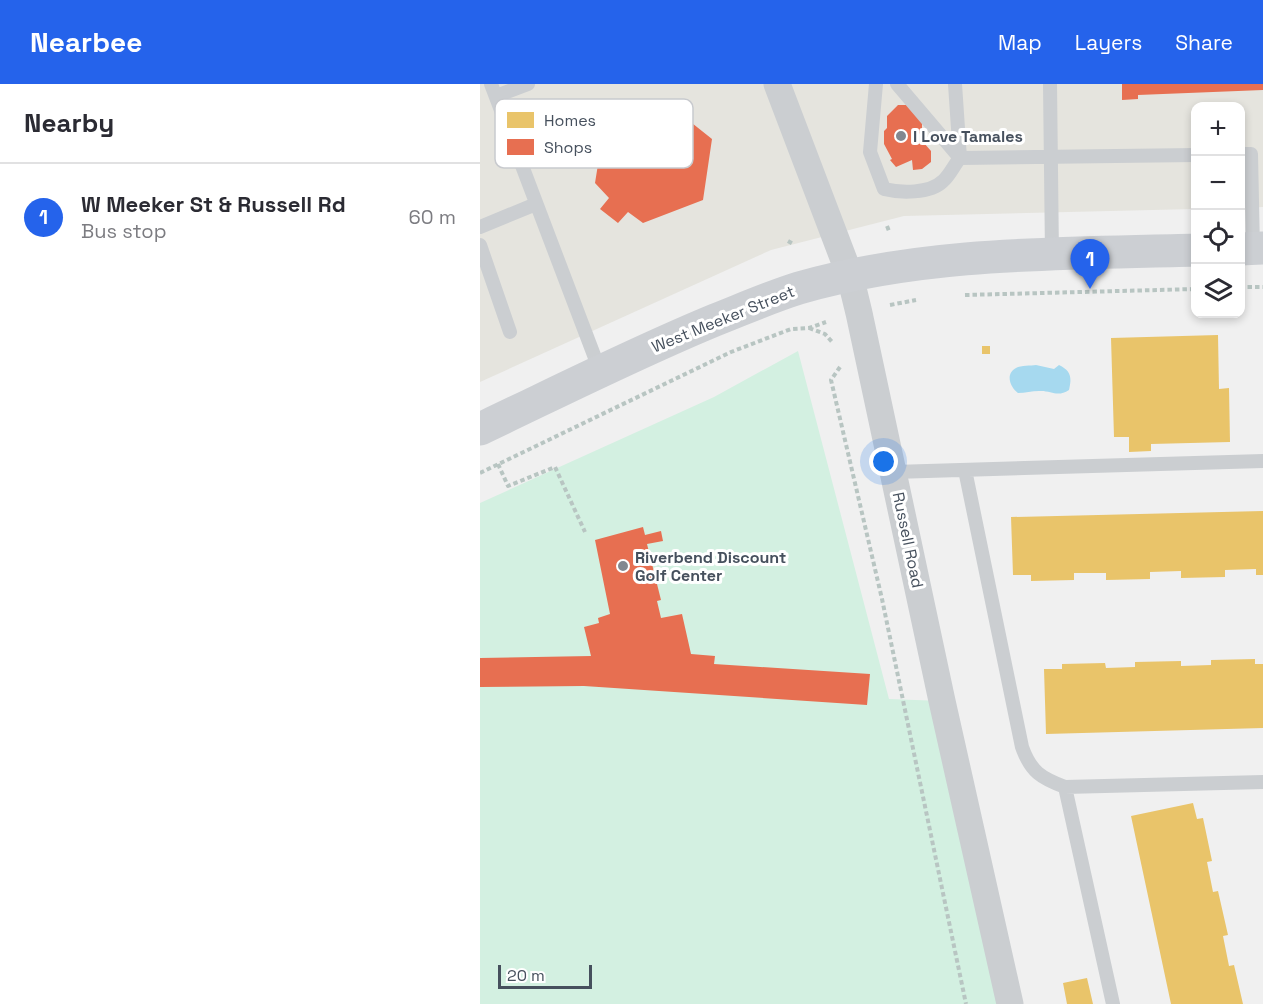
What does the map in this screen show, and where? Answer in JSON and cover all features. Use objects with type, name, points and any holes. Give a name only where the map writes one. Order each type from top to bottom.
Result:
[{"type":"main road","name":"West Meeker Street","points":[[480,429],[673,337],[773,297],[850,276],[958,258],[1191,250]]},
{"type":"street","name":"Russell Road","points":[[777,84],[850,276],[1010,1004]]},
{"type":"lane","points":[[494,90],[528,84]]},
{"type":"lane","points":[[876,84],[870,152],[884,189],[894,191],[927,189],[942,183],[960,158],[955,84]]},
{"type":"lane","points":[[897,84],[960,158]]},
{"type":"lane","points":[[1050,84],[1052,255]]},
{"type":"lane","points":[[1251,153],[1252,249]]},
{"type":"lane","points":[[960,158],[1191,155]]},
{"type":"lane","points":[[523,168],[600,371]]},
{"type":"lane","points":[[480,227],[536,204]]},
{"type":"lane","points":[[480,245],[510,332]]},
{"type":"lane","points":[[894,472],[1263,461]]},
{"type":"lane","points":[[965,470],[1022,747],[1028,764],[1043,779],[1065,787],[1263,782]]},
{"type":"lane","points":[[1065,787],[1113,1004]]},
{"type":"path","points":[[788,241],[793,244]]},
{"type":"path","points":[[1245,287],[1263,287]]},
{"type":"path","points":[[962,295],[1191,289]]},
{"type":"path","points":[[890,305],[919,299]]},
{"type":"path","points":[[480,473],[731,352],[791,329],[809,328],[826,322]]},
{"type":"path","points":[[809,328],[825,334],[836,345]]},
{"type":"path","points":[[838,357],[840,368],[831,380],[882,599],[966,1004]]},
{"type":"path","points":[[498,464],[508,486],[555,467],[585,532]]},
{"type":"shaded area","points":[[480,84],[1263,84],[1263,207],[1245,208],[1245,102],[1191,102],[1191,209],[904,216],[771,250],[480,382]]},
{"type":"green space","points":[[798,351],[889,699],[942,701],[1010,1004],[480,1004],[480,503],[714,397]]},
{"type":"water","points":[[1036,365],[1054,369],[1059,365],[1063,367],[1070,375],[1069,390],[1061,393],[1036,391],[1018,393],[1011,384],[1011,374],[1018,367]]},
{"type":"building: Homes","points":[[1218,335],[1219,389],[1229,388],[1230,442],[1151,444],[1151,451],[1129,452],[1129,437],[1114,437],[1111,338]]},
{"type":"building: Homes","points":[[982,346],[990,346],[990,354],[982,354]]},
{"type":"building: Homes","points":[[1263,511],[1263,575],[1256,575],[1256,569],[1225,570],[1225,577],[1181,578],[1181,571],[1150,572],[1150,579],[1106,580],[1106,573],[1074,573],[1074,580],[1031,581],[1031,575],[1013,575],[1011,517]]},
{"type":"building: Homes","points":[[1255,659],[1255,664],[1263,664],[1263,728],[1046,734],[1044,669],[1062,669],[1062,664],[1105,663],[1106,668],[1135,667],[1135,662],[1181,661],[1181,666],[1211,665],[1211,660]]},
{"type":"building: Homes","points":[[1193,803],[1197,819],[1203,818],[1212,861],[1207,862],[1213,892],[1218,891],[1228,935],[1223,936],[1229,966],[1234,965],[1243,1004],[1171,1004],[1131,816]]},
{"type":"building: Homes","points":[[1087,978],[1093,1004],[1067,1004],[1063,983]]},
{"type":"building: Shops","points":[[1122,84],[1263,84],[1263,90],[1138,95],[1138,99],[1122,100]]},
{"type":"building: Shops","name":"I Love Tamales","points":[[898,105],[912,105],[922,116],[922,131],[912,141],[914,144],[924,143],[931,151],[931,162],[922,169],[913,170],[912,160],[896,167],[890,160],[892,159],[884,144],[887,116]]},
{"type":"building: Shops","points":[[693,124],[712,139],[703,200],[643,223],[628,212],[618,223],[600,209],[609,198],[595,183],[597,168],[693,168]]},
{"type":"building: Shops","points":[[643,527],[645,535],[661,531],[663,541],[647,544],[661,600],[657,601],[661,618],[682,614],[691,654],[715,656],[714,664],[870,674],[867,705],[584,686],[480,687],[480,658],[591,656],[584,627],[599,623],[598,618],[610,614],[595,540]]},
{"type":"place","name":"I Love Tamales","points":[[901,136]]},
{"type":"place","name":"W Meeker St & Russell Rd","points":[[1090,289]]},
{"type":"place","name":"Riverbend Discount Golf Center","points":[[623,566]]}]
